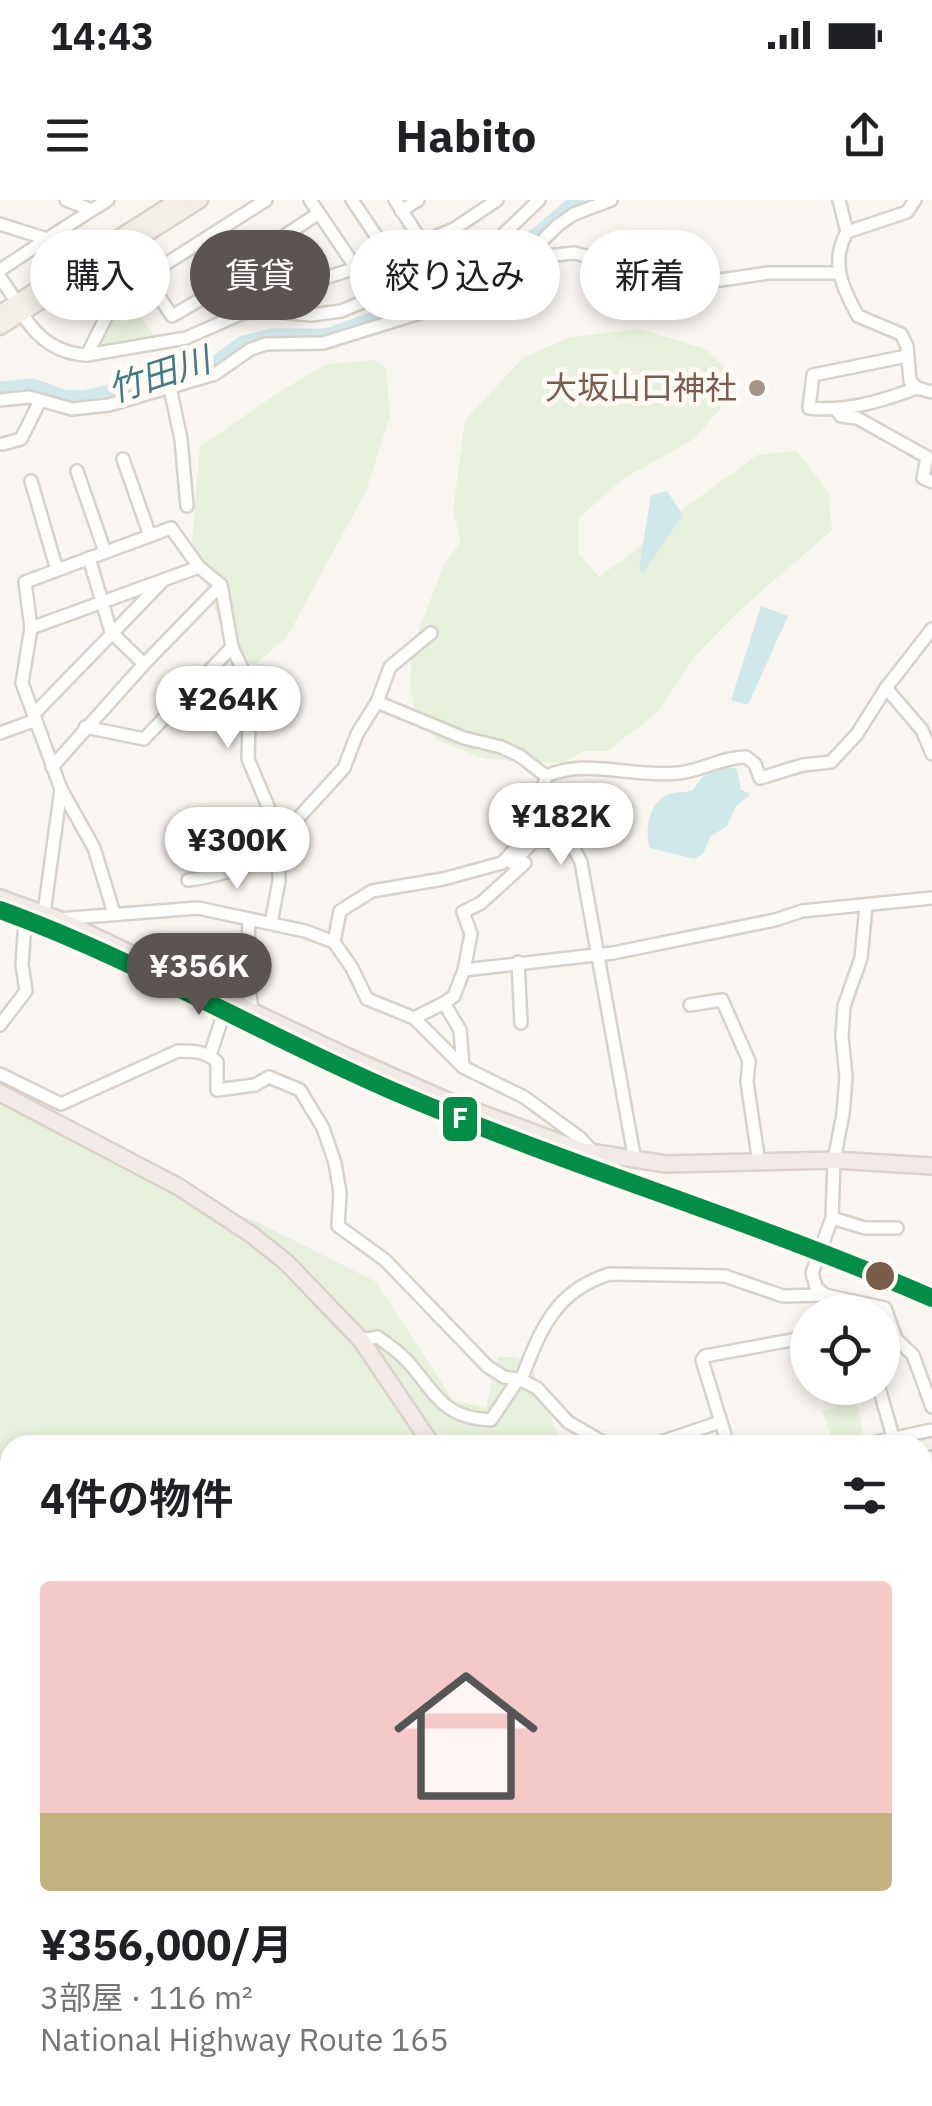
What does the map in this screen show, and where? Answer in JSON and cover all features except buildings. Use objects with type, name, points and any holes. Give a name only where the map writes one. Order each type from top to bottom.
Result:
[{"type":"highway","points":[[0,898],[51,916],[448,1101],[594,1153],[666,1164],[834,1160],[932,1166]]},
{"type":"highway","points":[[0,1094],[179,1187],[286,1262],[362,1340],[425,1435]]},
{"type":"main road","points":[[0,326],[178,200]]},
{"type":"main road","points":[[0,313],[21,309],[200,200]]},
{"type":"street","points":[[66,200],[92,210]]},
{"type":"street","points":[[61,230],[108,200]]},
{"type":"street","points":[[170,262],[266,200]]},
{"type":"street","points":[[310,200],[350,259]]},
{"type":"street","points":[[352,200],[372,230]]},
{"type":"street","points":[[414,230],[398,205],[418,200]]},
{"type":"street","points":[[454,230],[497,200]]},
{"type":"street","points":[[30,252],[0,274],[38,338],[71,354],[87,354],[186,338],[243,313],[268,310],[311,315],[341,310],[485,252],[539,200]]},
{"type":"street","points":[[553,230],[574,214],[611,200]]},
{"type":"street","points":[[838,200],[846,232],[838,248],[837,274],[858,316],[902,334],[910,381],[917,388],[932,392]]},
{"type":"street","points":[[846,232],[907,212],[915,200]]},
{"type":"street","points":[[292,230],[318,213]]},
{"type":"street","points":[[0,224],[30,234]]},
{"type":"street","points":[[560,254],[598,258],[616,269],[648,275],[677,268],[721,280],[768,273],[837,274]]},
{"type":"street","points":[[87,354],[105,320]]},
{"type":"street","points":[[0,400],[18,396],[72,409],[110,405],[215,374],[251,349],[266,344],[323,343],[393,320]]},
{"type":"street","points":[[906,356],[813,375],[809,408],[837,410],[917,388]]},
{"type":"street","points":[[170,388],[181,438],[188,506]]},
{"type":"street","points":[[3,444],[21,439],[40,402]]},
{"type":"street","points":[[837,410],[926,457],[923,478],[932,482]]},
{"type":"street","points":[[123,459],[150,536]]},
{"type":"street","points":[[77,471],[105,552]]},
{"type":"street","points":[[31,481],[57,570]]},
{"type":"street","points":[[114,913],[94,848],[61,789],[22,682],[31,628],[25,582],[171,528],[199,567],[221,585],[232,647],[250,685],[248,759],[282,838]]},
{"type":"street","points":[[89,558],[111,632],[144,664]]},
{"type":"street","points":[[31,628],[199,567]]},
{"type":"street","points":[[0,733],[35,717],[161,583]]},
{"type":"street","points":[[52,767],[85,727],[221,585]]},
{"type":"street","points":[[546,776],[578,768],[626,774],[683,773],[746,756],[755,764],[760,778],[803,765],[831,762],[857,734],[886,688],[932,629]]},
{"type":"street","points":[[271,923],[282,838],[344,768],[390,667],[431,633]]},
{"type":"street","points":[[85,727],[144,739],[232,647]]},
{"type":"street","points":[[886,688],[922,730],[932,754]]},
{"type":"street","points":[[377,702],[464,738],[501,747],[546,776]]},
{"type":"street","points":[[334,942],[340,911],[362,894],[502,863],[536,818],[546,776]]},
{"type":"street","points":[[61,789],[51,916],[198,908],[271,923],[334,942],[366,999],[414,1018],[463,1067],[524,1098],[580,1138],[594,1153]]},
{"type":"street","points":[[502,863],[507,868],[534,841],[558,841],[573,847],[585,880],[635,1162]]},
{"type":"street","points":[[188,880],[218,878],[278,857]]},
{"type":"street","points":[[414,1018],[454,996],[471,934],[464,912],[481,903],[525,863]]},
{"type":"street","points":[[464,970],[709,935],[802,911],[932,898]]},
{"type":"street","points":[[0,1024],[26,991],[22,965],[26,906]]},
{"type":"street","points":[[825,1295],[816,1287],[812,1273],[832,1218],[834,1160],[846,1076],[844,1006],[858,972],[866,906]]},
{"type":"street","points":[[249,919],[247,970],[252,1011]]},
{"type":"street","points":[[518,962],[521,1023]]},
{"type":"street","points":[[210,1055],[228,1000]]},
{"type":"street","points":[[690,1005],[722,1000],[749,1060],[748,1082],[759,1163]]},
{"type":"street","points":[[444,1003],[460,1030],[463,1067]]},
{"type":"street","points":[[0,1074],[61,1104],[178,1051],[210,1055],[217,1062],[217,1090],[255,1085],[269,1077],[300,1090],[323,1128],[336,1163],[340,1193],[338,1226],[384,1260],[486,1366],[537,1388],[568,1422],[591,1435]]},
{"type":"street","points":[[832,1218],[865,1228],[897,1228]]},
{"type":"street","points":[[362,1340],[378,1337],[408,1360],[441,1402],[456,1414],[490,1420],[519,1380],[555,1307],[593,1279],[610,1274],[725,1276],[790,1296]]},
{"type":"street","points":[[725,1435],[702,1360],[705,1356],[790,1340]]},
{"type":"street","points":[[900,1343],[913,1355],[932,1407]]},
{"type":"street","points":[[884,1405],[893,1435]]},
{"type":"street","points":[[682,1435],[720,1422]]},
{"type":"green space","points":[[107,320],[144,320],[155,337],[101,347],[97,340]]},
{"type":"green space","points":[[639,329],[706,349],[725,368],[721,408],[694,439],[623,479],[579,518],[579,554],[599,577],[757,455],[796,451],[828,491],[832,530],[741,609],[694,657],[658,712],[607,751],[583,751],[563,763],[485,759],[437,740],[417,716],[410,688],[413,645],[445,562],[461,542],[453,511],[465,420],[524,357],[571,337]]},
{"type":"green space","points":[[374,360],[386,368],[390,416],[366,491],[287,637],[255,665],[236,657],[208,594],[192,542],[200,447],[327,364]]},
{"type":"green space","points":[[0,1103],[190,1201],[253,1220],[376,1282],[453,1400],[486,1408],[498,1357],[516,1357],[532,1367],[558,1435],[0,1435]]},
{"type":"green space","points":[[837,1405],[858,1405],[863,1434],[831,1435],[822,1411]]},
{"type":"water","points":[[667,491],[683,515],[642,574],[639,568],[651,495]]},
{"type":"water","points":[[761,606],[788,616],[748,705],[731,700]]},
{"type":"water","points":[[721,766],[737,769],[741,790],[749,796],[736,806],[727,826],[711,836],[703,854],[694,859],[650,848],[648,826],[656,804],[670,794],[692,791],[707,771]]},
{"type":"waterway","name":"竹田川","points":[[0,389],[33,386],[64,397],[84,398],[192,372],[216,363],[243,343],[272,336],[326,336],[451,292],[492,273],[578,200]]},
{"type":"transit line","name":"F","points":[[0,910],[104,953],[407,1097],[802,1245],[932,1298]]},
{"type":"place","name":"大坂山口神社","points":[[757,388]]}]
